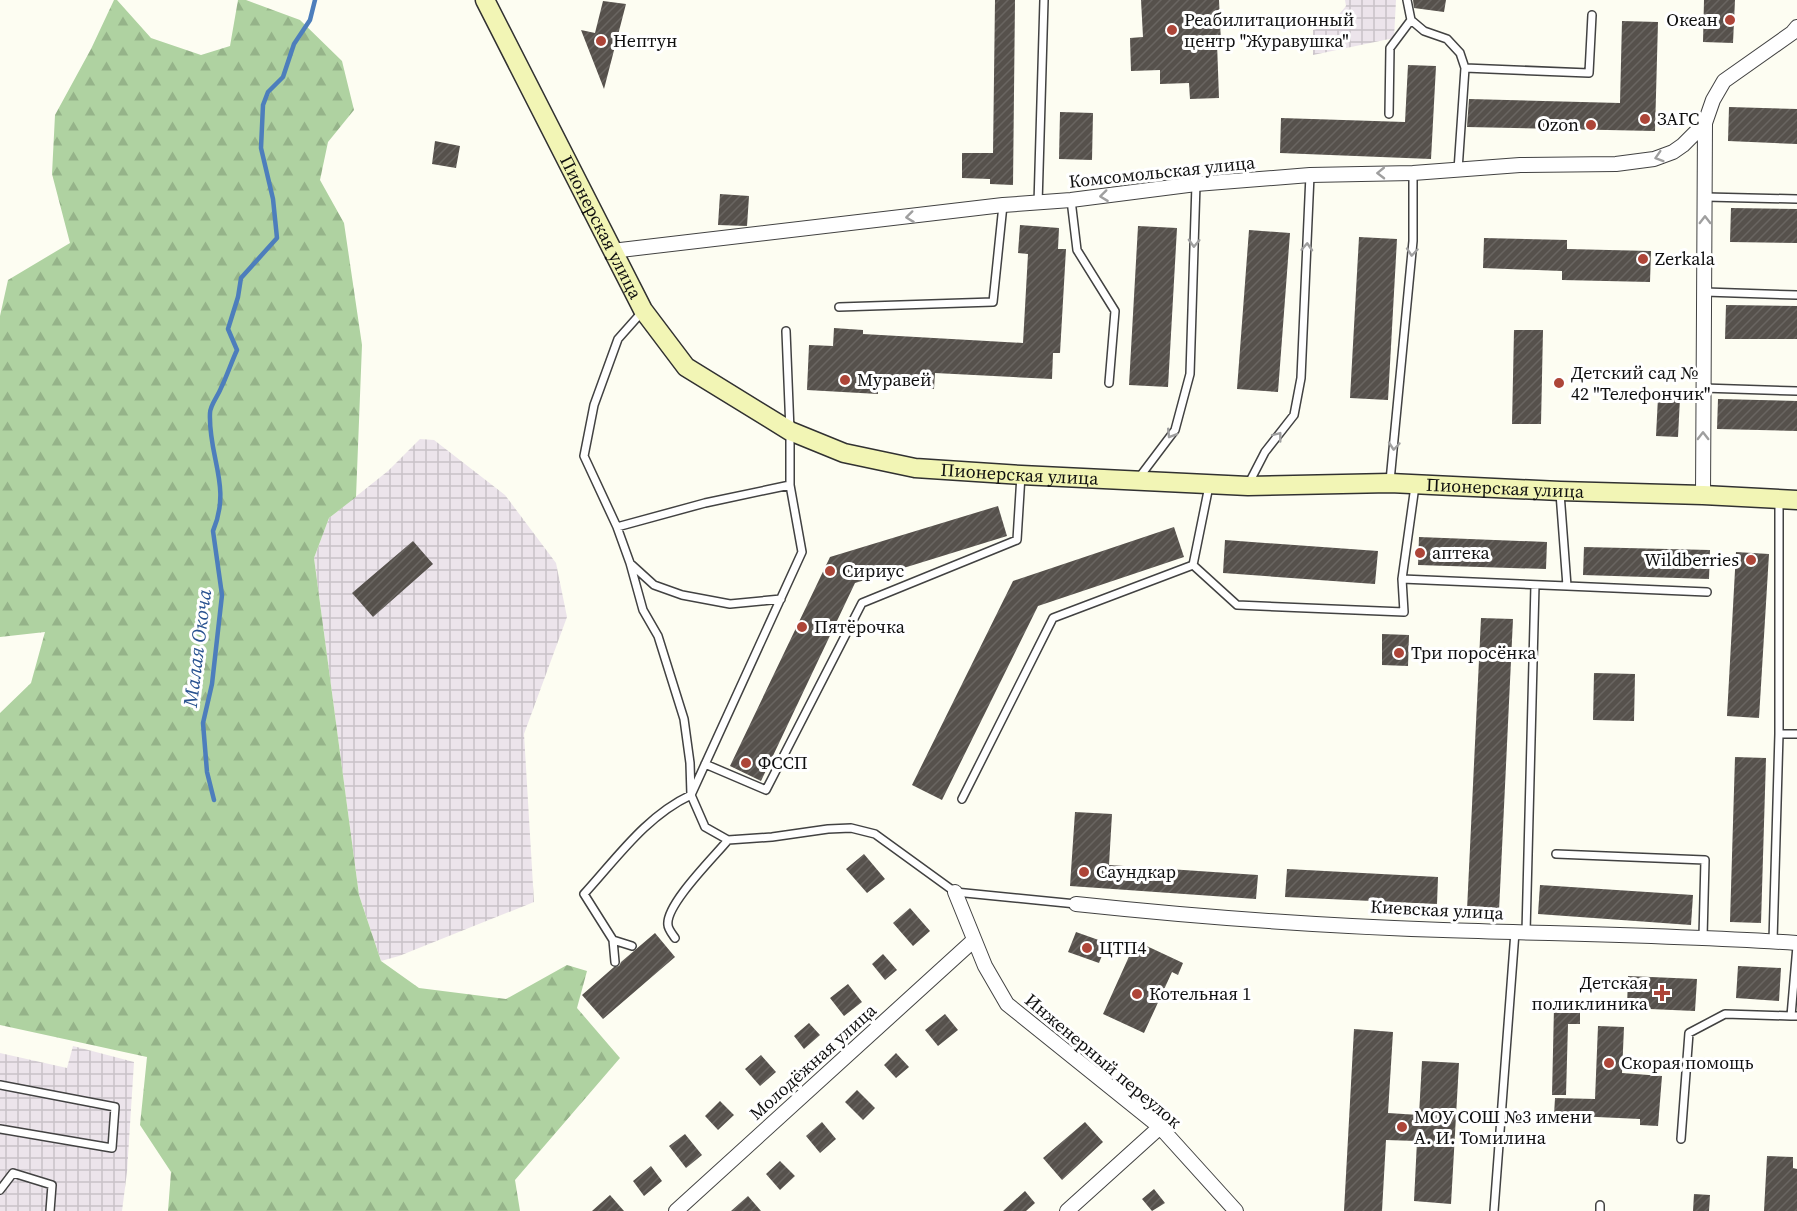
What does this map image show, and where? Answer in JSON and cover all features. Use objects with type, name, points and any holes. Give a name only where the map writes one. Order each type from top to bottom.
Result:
[{"type":"main road","name":"Пионерская улица","points":[[485,0],[643,310],[686,367],[790,431],[844,453],[915,468],[1137,481],[1248,486],[1390,483],[1788,500]]},
{"type":"street","points":[[1703,495],[1706,123],[1713,100],[1725,81],[1792,33],[1797,27]]},
{"type":"street","name":"Комсомольская улица","points":[[612,251],[1003,205],[1038,204],[1196,184],[1311,175],[1413,173],[1520,165],[1616,164],[1654,159],[1673,152],[1706,123]]},
{"type":"street","name":"Инженерный переулок","points":[[955,892],[985,966],[1007,1004],[1160,1127],[1236,1211]]},
{"type":"street","name":"Киевская улица","points":[[1076,904],[1172,914],[1429,929],[1702,937],[1797,944]]},
{"type":"street","name":"Молодёжная улица","points":[[676,1211],[974,940]]},
{"type":"street","points":[[1067,1211],[1160,1127]]},
{"type":"lane","points":[[1038,204],[1044,0]]},
{"type":"lane","points":[[1407,0],[1411,20],[1424,31],[1447,39],[1460,53],[1465,68],[1458,170]]},
{"type":"lane","points":[[1465,68],[1589,73],[1592,15]]},
{"type":"lane","points":[[1389,114],[1390,48],[1411,20]]},
{"type":"lane","points":[[1390,483],[1413,241],[1413,173]]},
{"type":"lane","points":[[1248,486],[1265,452],[1294,415],[1301,378],[1311,175]]},
{"type":"lane","points":[[1137,481],[1175,430],[1190,374],[1196,184]]},
{"type":"lane","points":[[1706,197],[1797,199]]},
{"type":"lane","points":[[1071,200],[1077,250],[1115,311],[1109,383]]},
{"type":"lane","points":[[839,307],[993,302],[1003,205]]},
{"type":"lane","points":[[1705,292],[1797,296]]},
{"type":"lane","points":[[643,310],[618,339],[594,405],[584,456],[617,527],[643,610],[658,636],[684,719],[690,763],[691,795],[705,827],[728,840],[851,828],[875,834],[955,892],[1076,904]]},
{"type":"lane","points":[[615,962],[613,940],[584,894],[646,825],[672,804],[691,795],[802,552],[790,485],[786,331]]},
{"type":"lane","points":[[1703,388],[1797,391]]},
{"type":"lane","points":[[705,765],[766,790],[862,603],[1017,540],[1021,475]]},
{"type":"lane","points":[[1193,565],[1209,484]]},
{"type":"lane","points":[[617,527],[705,503],[790,485]]},
{"type":"lane","points":[[1193,565],[1237,605],[1404,612],[1402,579],[1415,485]]},
{"type":"lane","points":[[1560,491],[1567,586]]},
{"type":"lane","points":[[1773,941],[1788,500]]},
{"type":"lane","points":[[630,563],[654,585],[682,595],[730,604],[781,599]]},
{"type":"lane","points":[[962,799],[1053,618],[1193,565]]},
{"type":"lane","points":[[1402,579],[1707,592]]},
{"type":"lane","points":[[1494,1211],[1521,932],[1535,585]]},
{"type":"lane","points":[[1779,734],[1797,734]]},
{"type":"lane","points":[[675,938],[668,926],[670,911],[728,840]]},
{"type":"lane","points":[[1556,854],[1705,860],[1702,937]]},
{"type":"lane","points":[[613,940],[632,946]]},
{"type":"lane","points":[[1681,1139],[1689,1033],[1725,1014],[1794,1016],[1797,944]]},
{"type":"lane","points":[[0,1084],[116,1107],[112,1149],[0,1128]]},
{"type":"lane","points":[[0,1190],[13,1173],[52,1185],[50,1211]]},
{"type":"shaded area","points":[[1345,0],[1396,0],[1394,38],[1313,55],[1313,30],[1330,25],[1346,6]]},
{"type":"shaded area","points":[[420,439],[434,440],[505,495],[556,563],[567,617],[524,734],[534,902],[399,956],[381,961],[359,895],[314,558],[329,518],[388,471]]},
{"type":"shaded area","points":[[73,1046],[134,1062],[127,1172],[122,1211],[0,1211],[0,1053],[67,1068]]},
{"type":"green space","points":[[114,0],[117,0],[151,38],[201,55],[230,46],[238,0],[246,0],[300,20],[342,61],[354,110],[328,142],[320,180],[344,223],[362,345],[356,497],[329,518],[314,558],[359,895],[381,961],[419,988],[506,999],[567,965],[587,971],[577,1008],[620,1058],[515,1180],[520,1211],[168,1211],[171,1172],[140,1125],[147,1057],[0,1025],[0,713],[31,683],[45,632],[0,637],[0,316],[8,280],[70,243],[52,174],[55,115],[91,49]]},
{"type":"building","points":[[995,0],[1015,0],[1013,185],[990,184],[990,179],[962,178],[962,153],[993,153]]},
{"type":"building","points":[[1141,0],[1219,0],[1221,43],[1217,43],[1219,98],[1190,99],[1189,83],[1160,84],[1160,70],[1131,71],[1130,38],[1143,37]]},
{"type":"building","points":[[1413,0],[1446,0],[1444,12],[1414,8]]},
{"type":"building","points":[[1704,0],[1735,0],[1733,43],[1703,42]]},
{"type":"building","name":"Нептун","points":[[603,1],[626,4],[604,89],[581,30],[595,33]]},
{"type":"building","points":[[1622,21],[1658,22],[1655,131],[1467,127],[1469,99],[1620,103]]},
{"type":"building","points":[[1408,65],[1436,66],[1431,159],[1280,153],[1281,118],[1405,122]]},
{"type":"building","points":[[1729,107],[1797,109],[1797,144],[1728,141]]},
{"type":"building","points":[[1060,112],[1093,113],[1092,160],[1059,159]]},
{"type":"building","points":[[435,141],[460,146],[456,168],[432,164]]},
{"type":"building","points":[[720,194],[749,196],[747,226],[718,225]]},
{"type":"building","points":[[1731,208],[1797,209],[1797,243],[1730,242]]},
{"type":"building","points":[[1020,225],[1059,228],[1058,249],[1066,249],[1060,353],[1053,353],[1052,379],[935,373],[934,389],[878,386],[878,394],[807,390],[809,345],[833,346],[834,328],[863,330],[863,334],[1023,343],[1028,254],[1018,253]]},
{"type":"building","points":[[1138,226],[1177,228],[1168,387],[1129,385]]},
{"type":"building","points":[[1249,230],[1290,233],[1278,392],[1237,389]]},
{"type":"building","points":[[1359,237],[1397,239],[1388,400],[1350,398]]},
{"type":"building","points":[[1484,238],[1567,240],[1567,249],[1651,251],[1650,282],[1562,280],[1562,271],[1483,268]]},
{"type":"building","points":[[1726,305],[1797,306],[1797,339],[1725,339]]},
{"type":"building","points":[[1514,330],[1543,330],[1541,424],[1512,424]]},
{"type":"building","points":[[1658,397],[1680,398],[1678,437],[1656,436]]},
{"type":"building","points":[[1718,399],[1797,401],[1797,431],[1717,429]]},
{"type":"building","points":[[998,506],[1007,536],[855,583],[761,781],[730,766],[830,557]]},
{"type":"building","points":[[1174,527],[1184,557],[1038,606],[942,800],[912,785],[1013,581]]},
{"type":"building","points":[[1419,537],[1547,542],[1546,569],[1418,565]]},
{"type":"building","points":[[1225,540],[1378,551],[1375,584],[1223,573]]},
{"type":"building","points":[[413,541],[433,564],[373,617],[352,593]]},
{"type":"building","points":[[1584,547],[1710,550],[1709,579],[1583,575]]},
{"type":"building","points":[[1736,552],[1769,554],[1759,718],[1727,716]]},
{"type":"building","points":[[1481,618],[1513,619],[1499,911],[1467,910]]},
{"type":"building","points":[[1382,634],[1409,635],[1408,666],[1382,665]]},
{"type":"building","points":[[1594,673],[1635,674],[1634,721],[1593,720]]},
{"type":"building","points":[[1735,757],[1766,758],[1761,923],[1730,922]]},
{"type":"building","points":[[1075,812],[1112,814],[1109,865],[1258,875],[1256,899],[1070,886]]},
{"type":"building","points":[[864,854],[885,879],[867,893],[846,869]]},
{"type":"building","points":[[1287,869],[1438,877],[1437,904],[1285,897]]},
{"type":"building","points":[[1540,885],[1693,895],[1691,925],[1538,914]]},
{"type":"building","points":[[910,908],[930,931],[913,946],[893,923]]},
{"type":"building","name":"ЦТП4","points":[[1076,932],[1107,943],[1099,963],[1068,952]]},
{"type":"building","points":[[655,933],[675,957],[603,1019],[582,995],[614,967],[619,966]]},
{"type":"building","name":"Котельная 1","points":[[1136,941],[1183,963],[1178,975],[1172,972],[1144,1033],[1103,1014]]},
{"type":"building","points":[[883,954],[897,970],[885,980],[872,964]]},
{"type":"building","points":[[1738,966],[1781,968],[1779,1001],[1736,998]]},
{"type":"building","name":"Детская поликлиника","points":[[1628,976],[1697,979],[1695,1011],[1627,1008]]},
{"type":"building","points":[[848,984],[862,1002],[844,1016],[830,998]]},
{"type":"building","points":[[1554,1007],[1580,1008],[1580,1024],[1568,1024],[1566,1095],[1552,1095]]},
{"type":"building","points":[[945,1014],[958,1030],[938,1046],[925,1030]]},
{"type":"building","points":[[809,1023],[820,1035],[804,1049],[794,1036]]},
{"type":"building","name":"Скорая помощь","points":[[1598,1026],[1624,1027],[1622,1073],[1662,1076],[1658,1126],[1640,1125],[1640,1119],[1554,1115],[1555,1098],[1595,1099]]},
{"type":"building","name":"МОУ СОШ №3 имени А. И. Томилина","points":[[1354,1029],[1393,1032],[1388,1113],[1419,1115],[1422,1061],[1459,1063],[1451,1204],[1414,1201],[1417,1141],[1386,1140],[1382,1211],[1344,1211]]},
{"type":"building","points":[[896,1053],[909,1067],[896,1078],[884,1065]]},
{"type":"building","points":[[761,1055],[776,1072],[760,1086],[745,1069]]},
{"type":"building","points":[[857,1090],[875,1108],[863,1120],[845,1102]]},
{"type":"building","points":[[720,1101],[734,1115],[718,1130],[705,1116]]},
{"type":"building","points":[[822,1122],[836,1139],[820,1153],[806,1136]]},
{"type":"building","points":[[1085,1122],[1103,1142],[1062,1180],[1043,1158]]},
{"type":"building","points":[[685,1134],[702,1155],[686,1168],[669,1146]]},
{"type":"building","points":[[1767,1156],[1793,1157],[1793,1168],[1797,1169],[1797,1211],[1764,1211]]},
{"type":"building","points":[[780,1161],[795,1176],[780,1190],[766,1174]]},
{"type":"building","points":[[651,1166],[662,1181],[644,1196],[633,1181]]},
{"type":"building","points":[[1154,1189],[1165,1203],[1152,1211],[1142,1199]]},
{"type":"building","points":[[1025,1191],[1035,1203],[1026,1211],[1003,1211]]},
{"type":"building","points":[[1694,1194],[1710,1195],[1709,1211],[1693,1211]]},
{"type":"building","points":[[610,1195],[624,1211],[592,1211]]},
{"type":"building","points":[[748,1196],[761,1211],[731,1211]]},
{"type":"waterway","name":"Малая Окоча","points":[[214,800],[207,772],[203,723],[212,684],[222,595],[213,531],[218,515],[220,485],[212,444],[210,410],[237,350],[228,329],[241,278],[277,238],[273,199],[261,148],[263,105],[268,92],[283,77],[294,44],[310,20],[315,0]]},
{"type":"place","name":"Океан","points":[[1730,20]]},
{"type":"place","name":"Реабилитационный центр \"Журавушка\"","points":[[1172,30]]},
{"type":"place","name":"Нептун","points":[[601,41]]},
{"type":"place","name":"ЗАГС","points":[[1645,119]]},
{"type":"place","name":"Ozon","points":[[1591,125]]},
{"type":"place","name":"Zerkala","points":[[1643,259]]},
{"type":"place","name":"Муравей","points":[[845,380]]},
{"type":"place","name":"Детский сад № 42 \"Телефончик\"","points":[[1559,383]]},
{"type":"place","name":"аптека","points":[[1420,553]]},
{"type":"place","name":"Wildberries","points":[[1751,560]]},
{"type":"place","name":"Сириус","points":[[830,571]]},
{"type":"place","name":"Пятёрочка","points":[[802,627]]},
{"type":"place","name":"Три поросёнка","points":[[1399,653]]},
{"type":"place","name":"ФССП","points":[[746,763]]},
{"type":"place","name":"Саундкар","points":[[1084,872]]},
{"type":"place","name":"ЦТП4","points":[[1087,948]]},
{"type":"place","name":"Детская поликлиника","points":[[1662,993]]},
{"type":"place","name":"Котельная 1","points":[[1137,994]]},
{"type":"place","name":"Скорая помощь","points":[[1609,1063]]},
{"type":"place","name":"МОУ СОШ №3 имени А. И. Томилина","points":[[1402,1127]]}]
